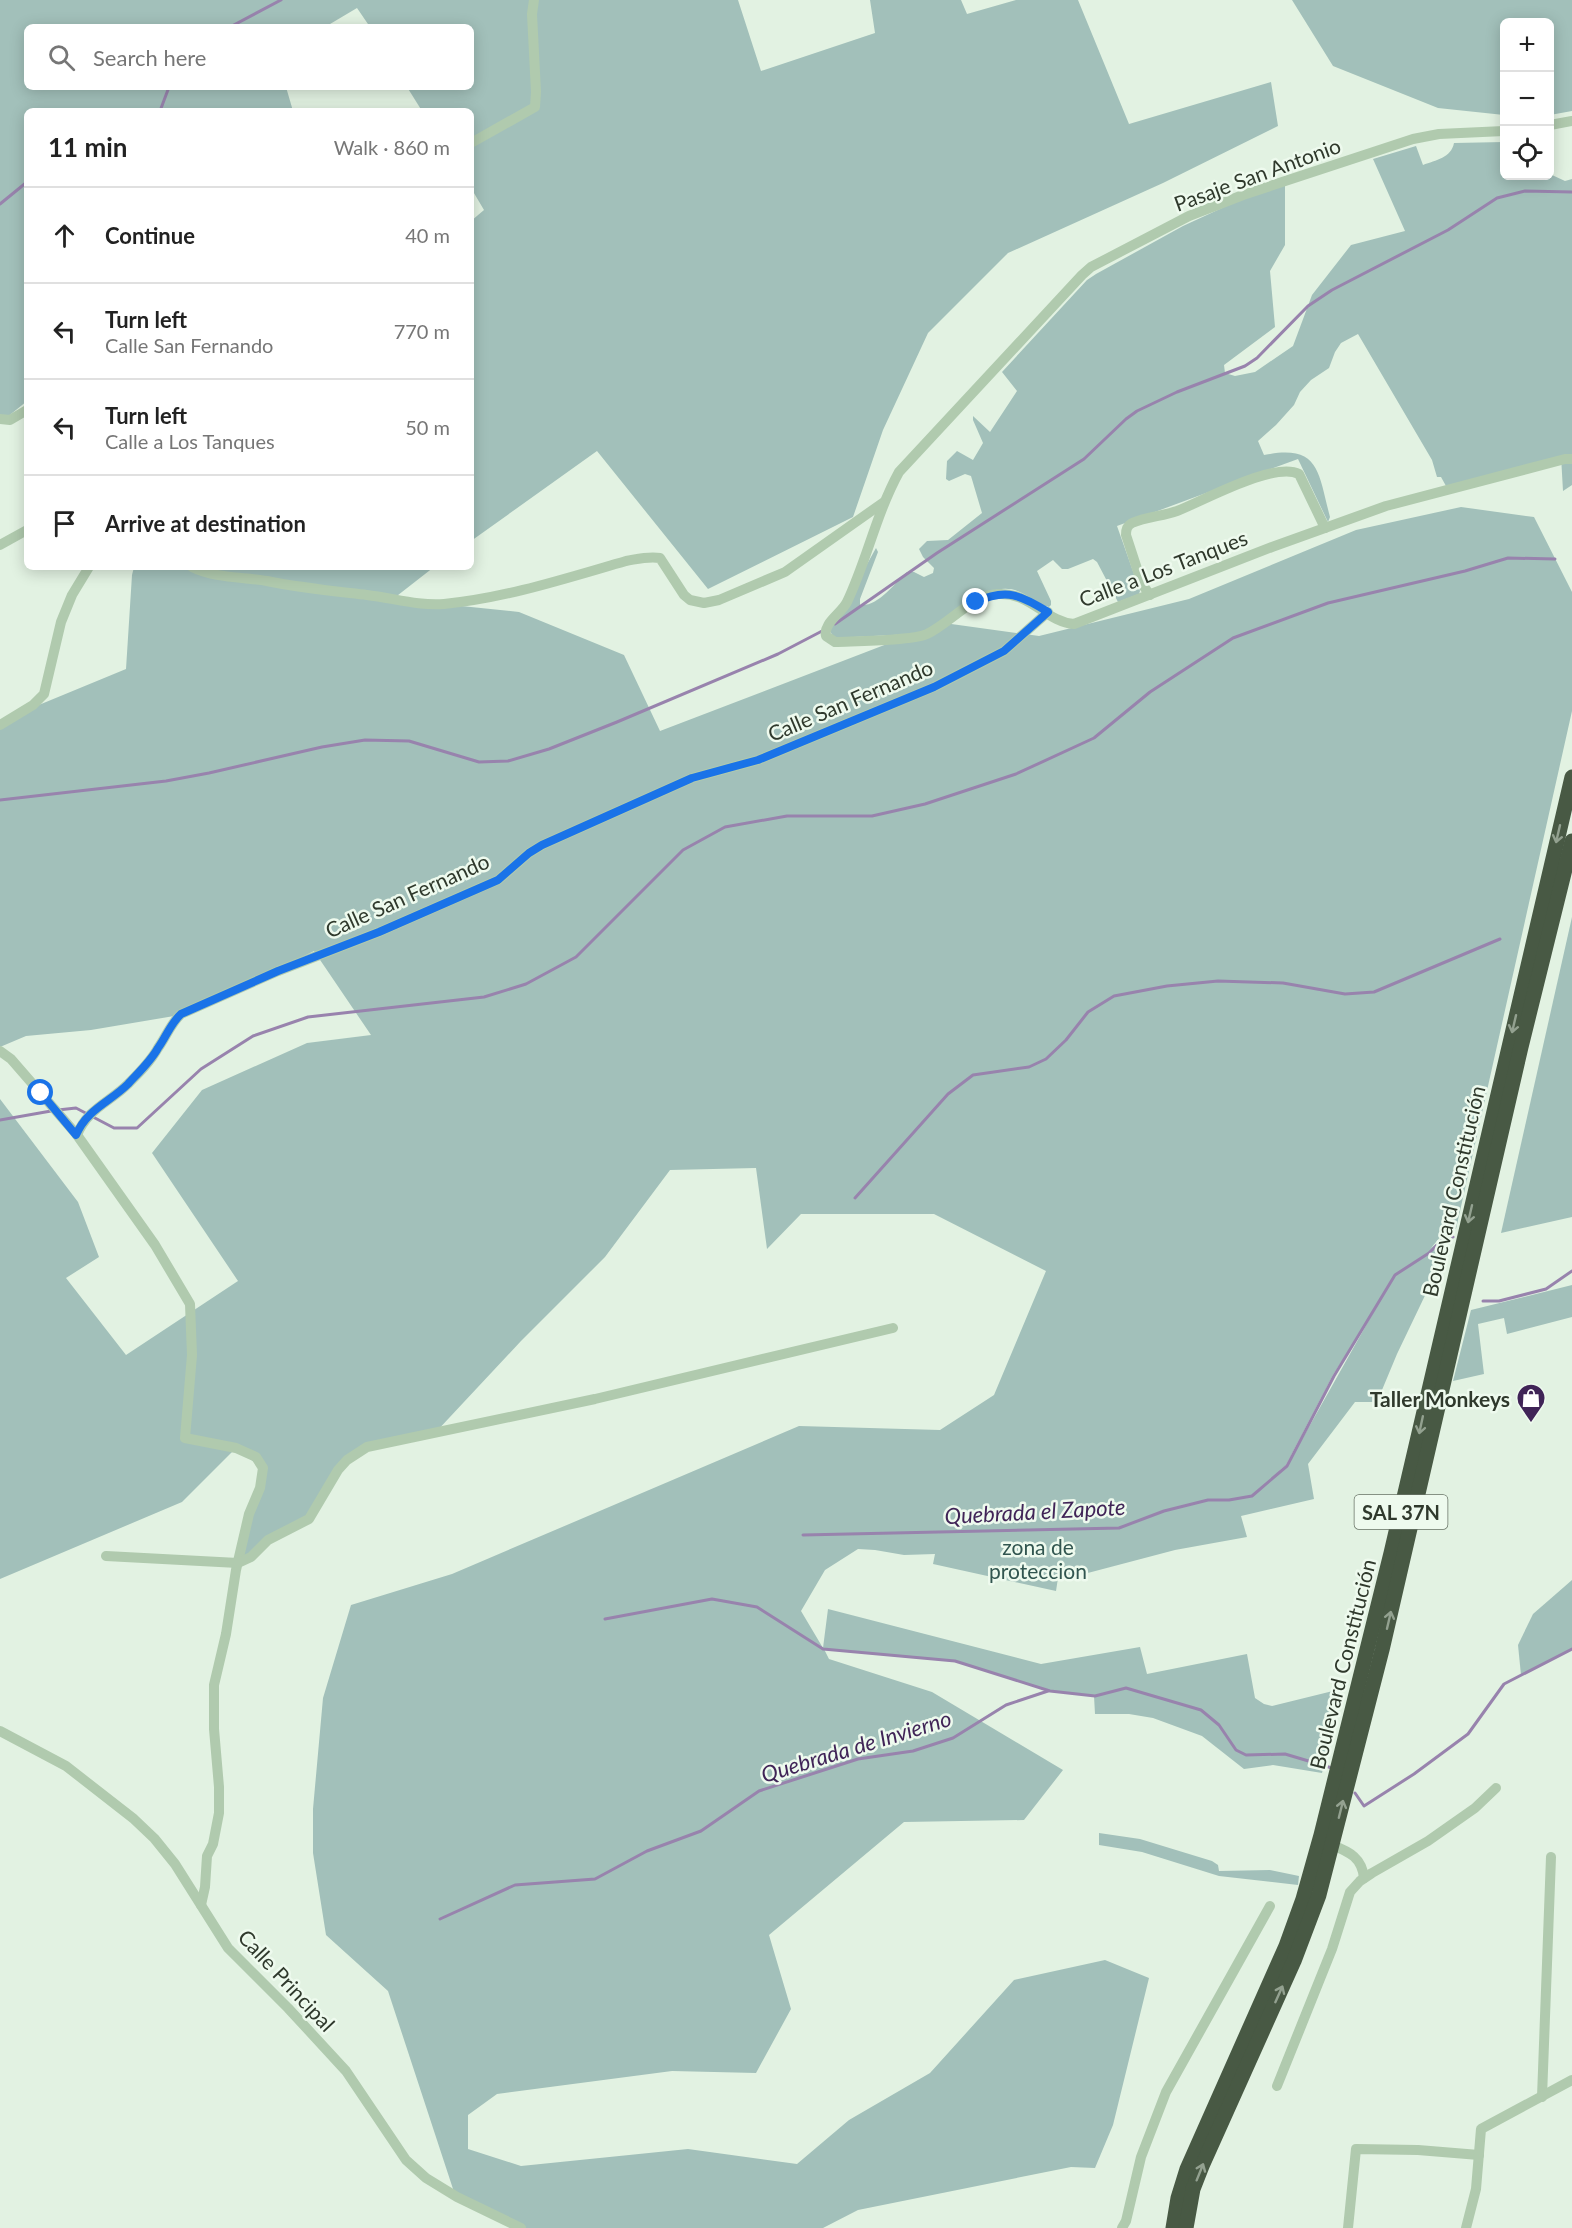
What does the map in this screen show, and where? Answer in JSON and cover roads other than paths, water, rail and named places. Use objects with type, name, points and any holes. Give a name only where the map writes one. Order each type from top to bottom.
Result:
[{"type":"highway","name":"Boulevard Constitución","points":[[1173,2228],[1178,2198],[1187,2169],[1286,1946],[1322,1835],[1391,1552],[1572,777]]},
{"type":"highway","name":"Boulevard Constitución","points":[[1186,2228],[1193,2189],[1294,1960],[1319,1895],[1382,1650],[1519,1058],[1572,841]]},
{"type":"street","points":[[474,141],[535,107],[532,14],[534,0]]},
{"type":"street","points":[[1554,124],[1572,120]]},
{"type":"street","name":"Pasaje San Antonio","points":[[884,502],[899,472],[910,459],[1091,267],[1189,216],[1243,195],[1413,139],[1439,134],[1500,131]]},
{"type":"street","points":[[0,419],[10,420],[24,413]]},
{"type":"street","name":"Calle a Los Tanques","points":[[884,502],[846,603],[825,630],[828,640],[835,642],[926,635],[976,602],[998,594],[1018,596],[1066,623],[1074,624],[1386,506],[1568,459]]},
{"type":"street","points":[[1150,595],[1142,584],[1126,535],[1126,530],[1131,524],[1176,511],[1253,479],[1289,471],[1299,474],[1325,528]]},
{"type":"street","points":[[199,570],[306,589],[369,595],[423,604],[443,604],[492,596],[626,561],[656,557],[660,558],[684,595],[690,600],[704,603],[719,600],[785,572],[884,502]]},
{"type":"street","points":[[0,545],[24,532]]},
{"type":"street","points":[[0,725],[33,705],[44,694],[61,622],[72,595],[87,570]]},
{"type":"street","name":"Calle San Fernando","points":[[76,1135],[88,1114],[127,1085],[157,1051],[174,1020],[181,1014],[278,971],[379,932],[498,880],[529,853],[542,845],[692,778],[758,760],[934,687],[1004,651],[1048,612]]},
{"type":"street","points":[[0,1052],[11,1059],[76,1135],[155,1245],[190,1304],[192,1354],[185,1438],[236,1448],[256,1457],[263,1468],[260,1488],[249,1514],[214,1685],[219,1813],[213,1844],[207,1856],[201,1905]]},
{"type":"street","points":[[106,1556],[238,1563],[251,1557],[268,1539],[309,1519],[338,1470],[347,1460],[367,1447],[595,1399],[893,1328]]},
{"type":"street","name":"Calle Principal","points":[[0,1731],[66,1766],[134,1819],[154,1838],[175,1864],[228,1948],[346,2071],[406,2160],[426,2178],[458,2197],[521,2228]]},
{"type":"street","points":[[1277,2086],[1332,1949],[1350,1892],[1364,1878],[1428,1841],[1475,1808],[1496,1788]]},
{"type":"street","points":[[1332,1845],[1349,1852],[1358,1859],[1364,1878]]},
{"type":"street","points":[[1542,2097],[1551,1857]]},
{"type":"street","points":[[1122,2228],[1126,2221],[1141,2157],[1166,2092],[1270,1906]]},
{"type":"street","points":[[1466,2228],[1476,2189],[1481,2129],[1572,2080]]},
{"type":"street","points":[[1348,2228],[1356,2149],[1418,2150],[1479,2155]]},
{"type":"waterway","points":[[236,24],[281,0]]},
{"type":"waterway","points":[[161,108],[168,90]]},
{"type":"waterway","points":[[0,204],[24,184]]},
{"type":"waterway","points":[[835,624],[937,553],[1084,459],[1137,411],[1177,392],[1245,366],[1257,358],[1308,306],[1332,290],[1448,230],[1497,198],[1525,191],[1572,192]]},
{"type":"waterway","points":[[58,1110],[76,1108],[114,1128],[137,1128],[201,1069],[253,1036],[308,1017],[484,997],[526,984],[576,957],[683,850],[725,827],[787,816],[872,816],[925,804],[1016,774],[1094,738],[1150,692],[1233,638],[1328,603],[1465,571],[1508,558],[1555,559]]},
{"type":"waterway","points":[[0,800],[166,781],[322,747],[365,740],[409,741],[479,762],[508,761],[549,749],[617,722],[778,654],[824,630]]},
{"type":"waterway","points":[[855,1198],[948,1094],[973,1075],[1029,1067],[1046,1059],[1066,1040],[1088,1012],[1114,996],[1167,986],[1218,981],[1283,983],[1345,994],[1374,992],[1500,939]]},
{"type":"waterway","points":[[0,1120],[51,1111]]},
{"type":"waterway","name":"Quebrada el Zapote","points":[[803,1535],[1119,1528],[1164,1511],[1208,1500],[1229,1500],[1252,1496],[1287,1466],[1334,1376],[1395,1275],[1429,1253],[1448,1234],[1453,1237]]},
{"type":"waterway","name":"Quebrada el Zapote","points":[[1483,1301],[1499,1301],[1546,1289],[1572,1271]]},
{"type":"waterway","points":[[605,1619],[712,1599],[757,1607],[823,1649],[955,1661],[1050,1691],[1095,1696],[1126,1688],[1201,1710],[1219,1725],[1236,1750],[1246,1755],[1285,1754],[1332,1768]]},
{"type":"waterway","points":[[1355,1793],[1364,1806],[1414,1774],[1468,1734],[1504,1684],[1572,1649]]},
{"type":"waterway","name":"Quebrada de Invierno","points":[[440,1919],[515,1885],[595,1879],[647,1851],[701,1831],[759,1791],[858,1759],[913,1751],[953,1738],[1006,1705],[1048,1691]]},
{"type":"place","name":"Taller Monkeys","points":[[1531,1424]]},
{"type":"park label","name":"zona de proteccion","points":[[1038,1558]]}]
